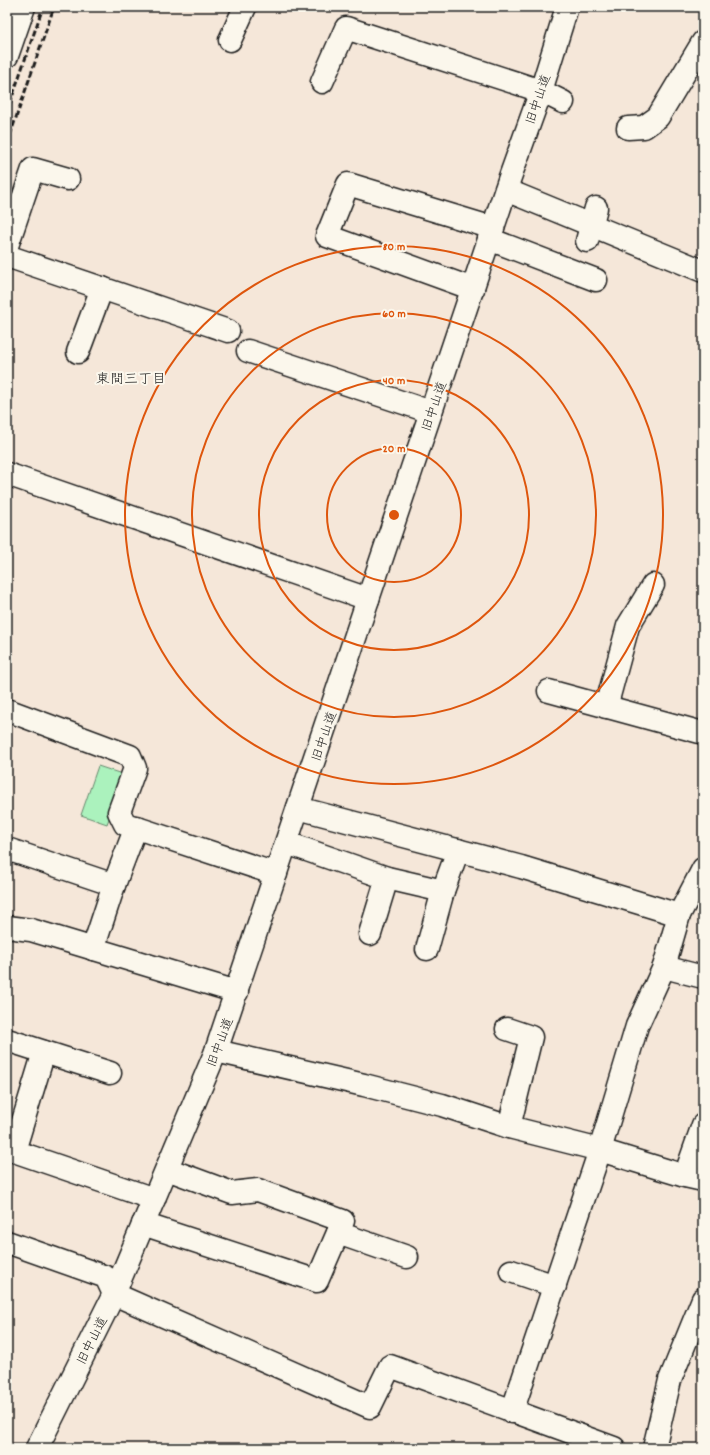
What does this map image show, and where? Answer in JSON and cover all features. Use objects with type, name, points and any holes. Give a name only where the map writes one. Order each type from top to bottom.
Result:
[{"type":"street","points":[[7,56],[24,7]]},
{"type":"street","points":[[230,40],[245,7]]},
{"type":"street","name":"旧中山道","points":[[37,1448],[114,1294],[216,1051],[567,7]]},
{"type":"street","points":[[322,82],[346,28],[540,91],[563,102]]},
{"type":"street","points":[[628,128],[644,127],[658,117],[703,42]]},
{"type":"street","points":[[7,246],[33,169],[68,179]]},
{"type":"street","points":[[473,289],[327,236],[348,184],[491,233],[596,280]]},
{"type":"street","points":[[506,190],[544,207],[703,271]]},
{"type":"street","points":[[7,256],[228,331]]},
{"type":"street","points":[[78,352],[102,288]]},
{"type":"street","points":[[248,351],[431,412]]},
{"type":"street","points":[[7,474],[368,599]]},
{"type":"street","points":[[606,706],[628,626],[653,585]]},
{"type":"street","points":[[549,691],[703,733]]},
{"type":"street","points":[[7,710],[130,756],[135,768],[119,812],[125,824],[276,874]]},
{"type":"street","points":[[298,808],[521,866],[679,915]]},
{"type":"street","points":[[93,948],[114,885],[136,827]]},
{"type":"street","points":[[287,843],[386,878],[443,890]]},
{"type":"street","points":[[7,849],[114,885]]},
{"type":"street","points":[[427,949],[443,890],[458,850]]},
{"type":"street","points":[[512,1412],[600,1150],[637,1026],[664,967],[679,915],[703,869]]},
{"type":"street","points":[[370,934],[386,878]]},
{"type":"street","points":[[7,928],[32,930],[237,992]]},
{"type":"street","points":[[664,967],[703,977]]},
{"type":"street","points":[[507,1030],[531,1037],[509,1127]]},
{"type":"street","points":[[7,1040],[110,1073]]},
{"type":"street","points":[[216,1051],[428,1101],[509,1127],[600,1150],[694,1178],[703,1125]]},
{"type":"street","points":[[44,1052],[14,1151],[154,1198]]},
{"type":"street","points":[[144,1224],[317,1281],[343,1221],[258,1190],[232,1193],[167,1169]]},
{"type":"street","points":[[338,1233],[407,1257]]},
{"type":"street","points":[[7,1242],[106,1277],[114,1294],[370,1406],[390,1366],[512,1412],[614,1448]]},
{"type":"street","points":[[511,1271],[555,1286]]},
{"type":"street","points":[[661,1446],[670,1380],[703,1299]]},
{"type":"green space","points":[[98,766],[125,775],[107,824],[81,815]]},
{"type":"railway","points":[[7,112],[43,7]]},
{"type":"railway","points":[[7,144],[54,7]]},
{"type":"district","name":"東間三丁目","points":[[131,378]]}]
